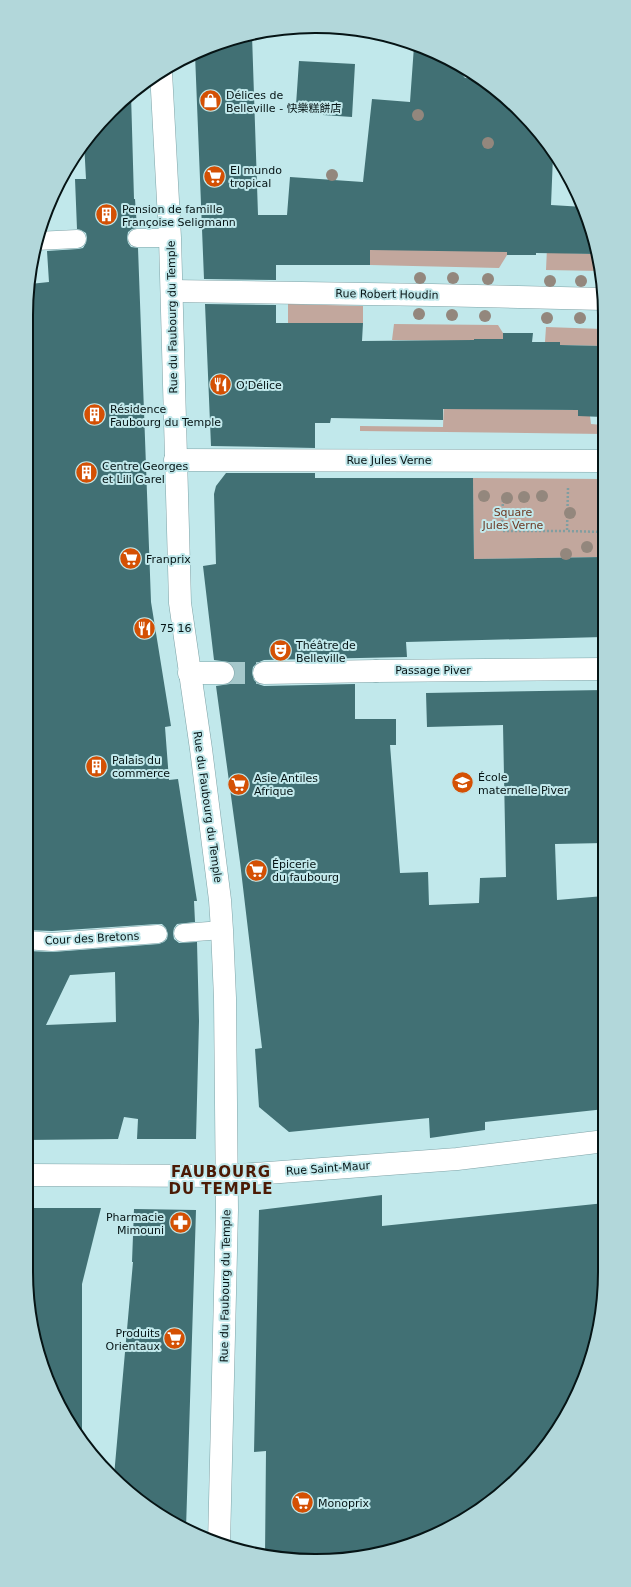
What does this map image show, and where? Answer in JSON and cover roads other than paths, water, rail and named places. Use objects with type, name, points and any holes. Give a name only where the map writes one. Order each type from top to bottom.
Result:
[{"type":"street","name":"Rue du Faubourg du Temple","points":[[160,80],[172,290],[175,460],[180,603],[201,749],[220,900],[225,998],[227,1218],[219,1537]]},
{"type":"street","name":"Rue Robert Houdin","points":[[172,290],[424,294],[597,299]]},
{"type":"street","name":"Rue Jules Verne","points":[[175,460],[598,462]]},
{"type":"street","name":"Passage Piver","points":[[264,673],[598,669]]},
{"type":"street","points":[[189,673],[223,673]]},
{"type":"street","name":"Rue Saint-Maur","points":[[33,1175],[226,1176],[457,1159],[598,1142]]},
{"type":"lane","points":[[137,238],[170,238]]},
{"type":"lane","points":[[43,241],[78,239]]},
{"type":"lane","points":[[183,933],[222,930]]},
{"type":"lane","name":"Cour des Bretons","points":[[33,941],[52,942],[158,934]]},
{"type":"tunnel","points":[[223,673],[264,673]]},
{"type":"place","name":"Délices de Belleville - 快樂糕餅店","points":[[211,101]]},
{"type":"place","name":"El mundo tropical","points":[[214,176]]},
{"type":"place","name":"Pension de famille Françoise Seligmann","points":[[106,215]]},
{"type":"place","name":"O'Délice","points":[[221,385]]},
{"type":"place","name":"Résidence Faubourg du Temple","points":[[94,415]]},
{"type":"place","name":"Centre Georges et Lili Garel","points":[[86,472]]},
{"type":"place","name":"Franprix","points":[[130,559]]},
{"type":"place","name":"75 16","points":[[144,628]]},
{"type":"place","name":"Théâtre de Belleville","points":[[280,651]]},
{"type":"place","name":"Palais du commerce","points":[[97,766]]},
{"type":"place","name":"École maternelle Piver","points":[[462,783]]},
{"type":"place","name":"Asie Antiles Afrique","points":[[238,784]]},
{"type":"place","name":"Épicerie du faubourg","points":[[256,870]]},
{"type":"place","name":"Pharmacie Mimouni","points":[[180,1223]]},
{"type":"place","name":"Produits Orientaux","points":[[175,1339]]},
{"type":"place","name":"Monoprix","points":[[302,1503]]},
{"type":"district","name":"FAUBOURG DU TEMPLE","points":[[221,1180]]},
{"type":"park label","name":"Square Jules Verne","points":[[513,518]]}]
